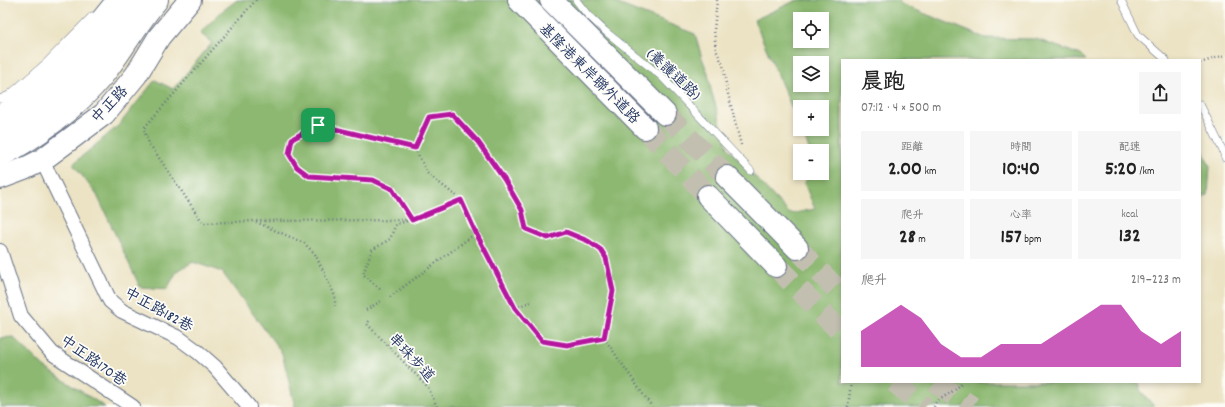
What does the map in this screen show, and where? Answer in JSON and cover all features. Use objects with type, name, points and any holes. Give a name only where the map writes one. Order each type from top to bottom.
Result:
[{"type":"main road","points":[[0,115],[8,111],[35,90],[72,57],[118,0]]},
{"type":"main road","points":[[0,136],[30,119],[78,80],[103,51],[141,0]]},
{"type":"main road","points":[[0,156],[16,148],[43,130],[82,98],[102,76],[145,14],[157,0]]},
{"type":"main road","name":"中正路","points":[[0,178],[42,160],[104,114],[136,75],[159,36],[190,0]]},
{"type":"main road","name":"基隆港東岸聯外道路","points":[[519,0],[645,128]]},
{"type":"main road","name":"基隆港東岸聯外道路","points":[[551,0],[665,114]]},
{"type":"main road","points":[[727,177],[797,248]]},
{"type":"main road","points":[[708,196],[776,266]]},
{"type":"street","name":"中正路182巷","points":[[42,160],[110,301],[122,311],[179,338],[198,352],[215,367],[249,407]]},
{"type":"street","name":"中正路170巷","points":[[0,252],[2,266],[21,316],[52,354],[133,407]]},
{"type":"lane","name":"(養護道路)","points":[[576,0],[587,14],[605,31],[662,77],[751,171]]},
{"type":"lane","points":[[1121,0],[1138,35],[1165,59]]},
{"type":"lane","points":[[0,99],[9,94],[46,63],[97,11]]},
{"type":"lane","points":[[1201,106],[1225,158]]},
{"type":"path","points":[[256,0],[144,128],[147,140],[203,222],[412,220]]},
{"type":"path","points":[[717,0],[714,30],[716,50],[723,65],[727,90],[740,145],[744,152]]},
{"type":"path","points":[[1201,63],[1225,55]]},
{"type":"path","points":[[604,338],[567,345],[542,341],[515,308],[476,233],[461,200],[426,173],[415,148],[429,117],[452,114],[478,142],[504,179],[522,210],[526,229],[548,238],[566,232],[588,241],[601,250],[606,258],[613,291],[604,338],[652,407]]},
{"type":"path","points":[[412,220],[392,189],[373,180],[309,176],[297,167],[289,154],[292,139],[318,125],[415,148]]},
{"type":"path","points":[[380,289],[363,274],[372,250],[390,239],[396,224],[412,220],[461,200]]},
{"type":"path","points":[[254,221],[304,243],[315,254],[335,296],[335,306]]},
{"type":"path","points":[[390,297],[476,233]]},
{"type":"path","points":[[366,310],[381,301]]},
{"type":"path","points":[[515,308],[533,301]]},
{"type":"path","name":"串珠步道","points":[[369,321],[367,324],[428,387],[437,407]]},
{"type":"path","points":[[848,407],[851,383]]},
{"type":"path","points":[[934,407],[936,402],[956,389],[961,383]]},
{"type":"green space","points":[[237,0],[608,0],[695,34],[708,73],[711,90],[728,148],[790,214],[815,209],[804,183],[806,180],[829,180],[829,144],[807,144],[804,136],[829,136],[829,100],[793,100],[793,111],[754,20],[797,0],[898,0],[901,4],[985,38],[1036,39],[1081,55],[1085,59],[841,59],[841,383],[1139,383],[1140,390],[1153,405],[1153,407],[295,407],[282,353],[222,272],[193,262],[177,271],[167,289],[140,287],[97,195],[73,164],[119,125],[155,80],[173,89],[212,43],[200,33],[221,12]]},
{"type":"green space","points":[[1201,146],[1210,167],[1208,195],[1201,199]]},
{"type":"green space","points":[[13,337],[44,367],[105,407],[0,407],[0,338]]},
{"type":"tunnel","points":[[665,114],[727,177]]},
{"type":"tunnel","points":[[645,128],[708,196]]},
{"type":"tunnel","points":[[797,248],[841,294]]},
{"type":"tunnel","points":[[776,266],[841,332]]},
{"type":"tunnel","points":[[896,383],[925,407]]},
{"type":"tunnel","points":[[937,383],[972,407]]},
{"type":"route","points":[[452,114],[478,142],[504,179],[522,210],[526,229],[548,238],[566,232],[588,241],[601,250],[606,258],[613,291],[604,338],[567,345],[542,341],[515,308],[476,233],[461,200],[412,220],[392,189],[373,180],[309,176],[297,167],[289,154],[292,139],[318,125],[370,136],[415,148],[429,117],[452,114]]}]
